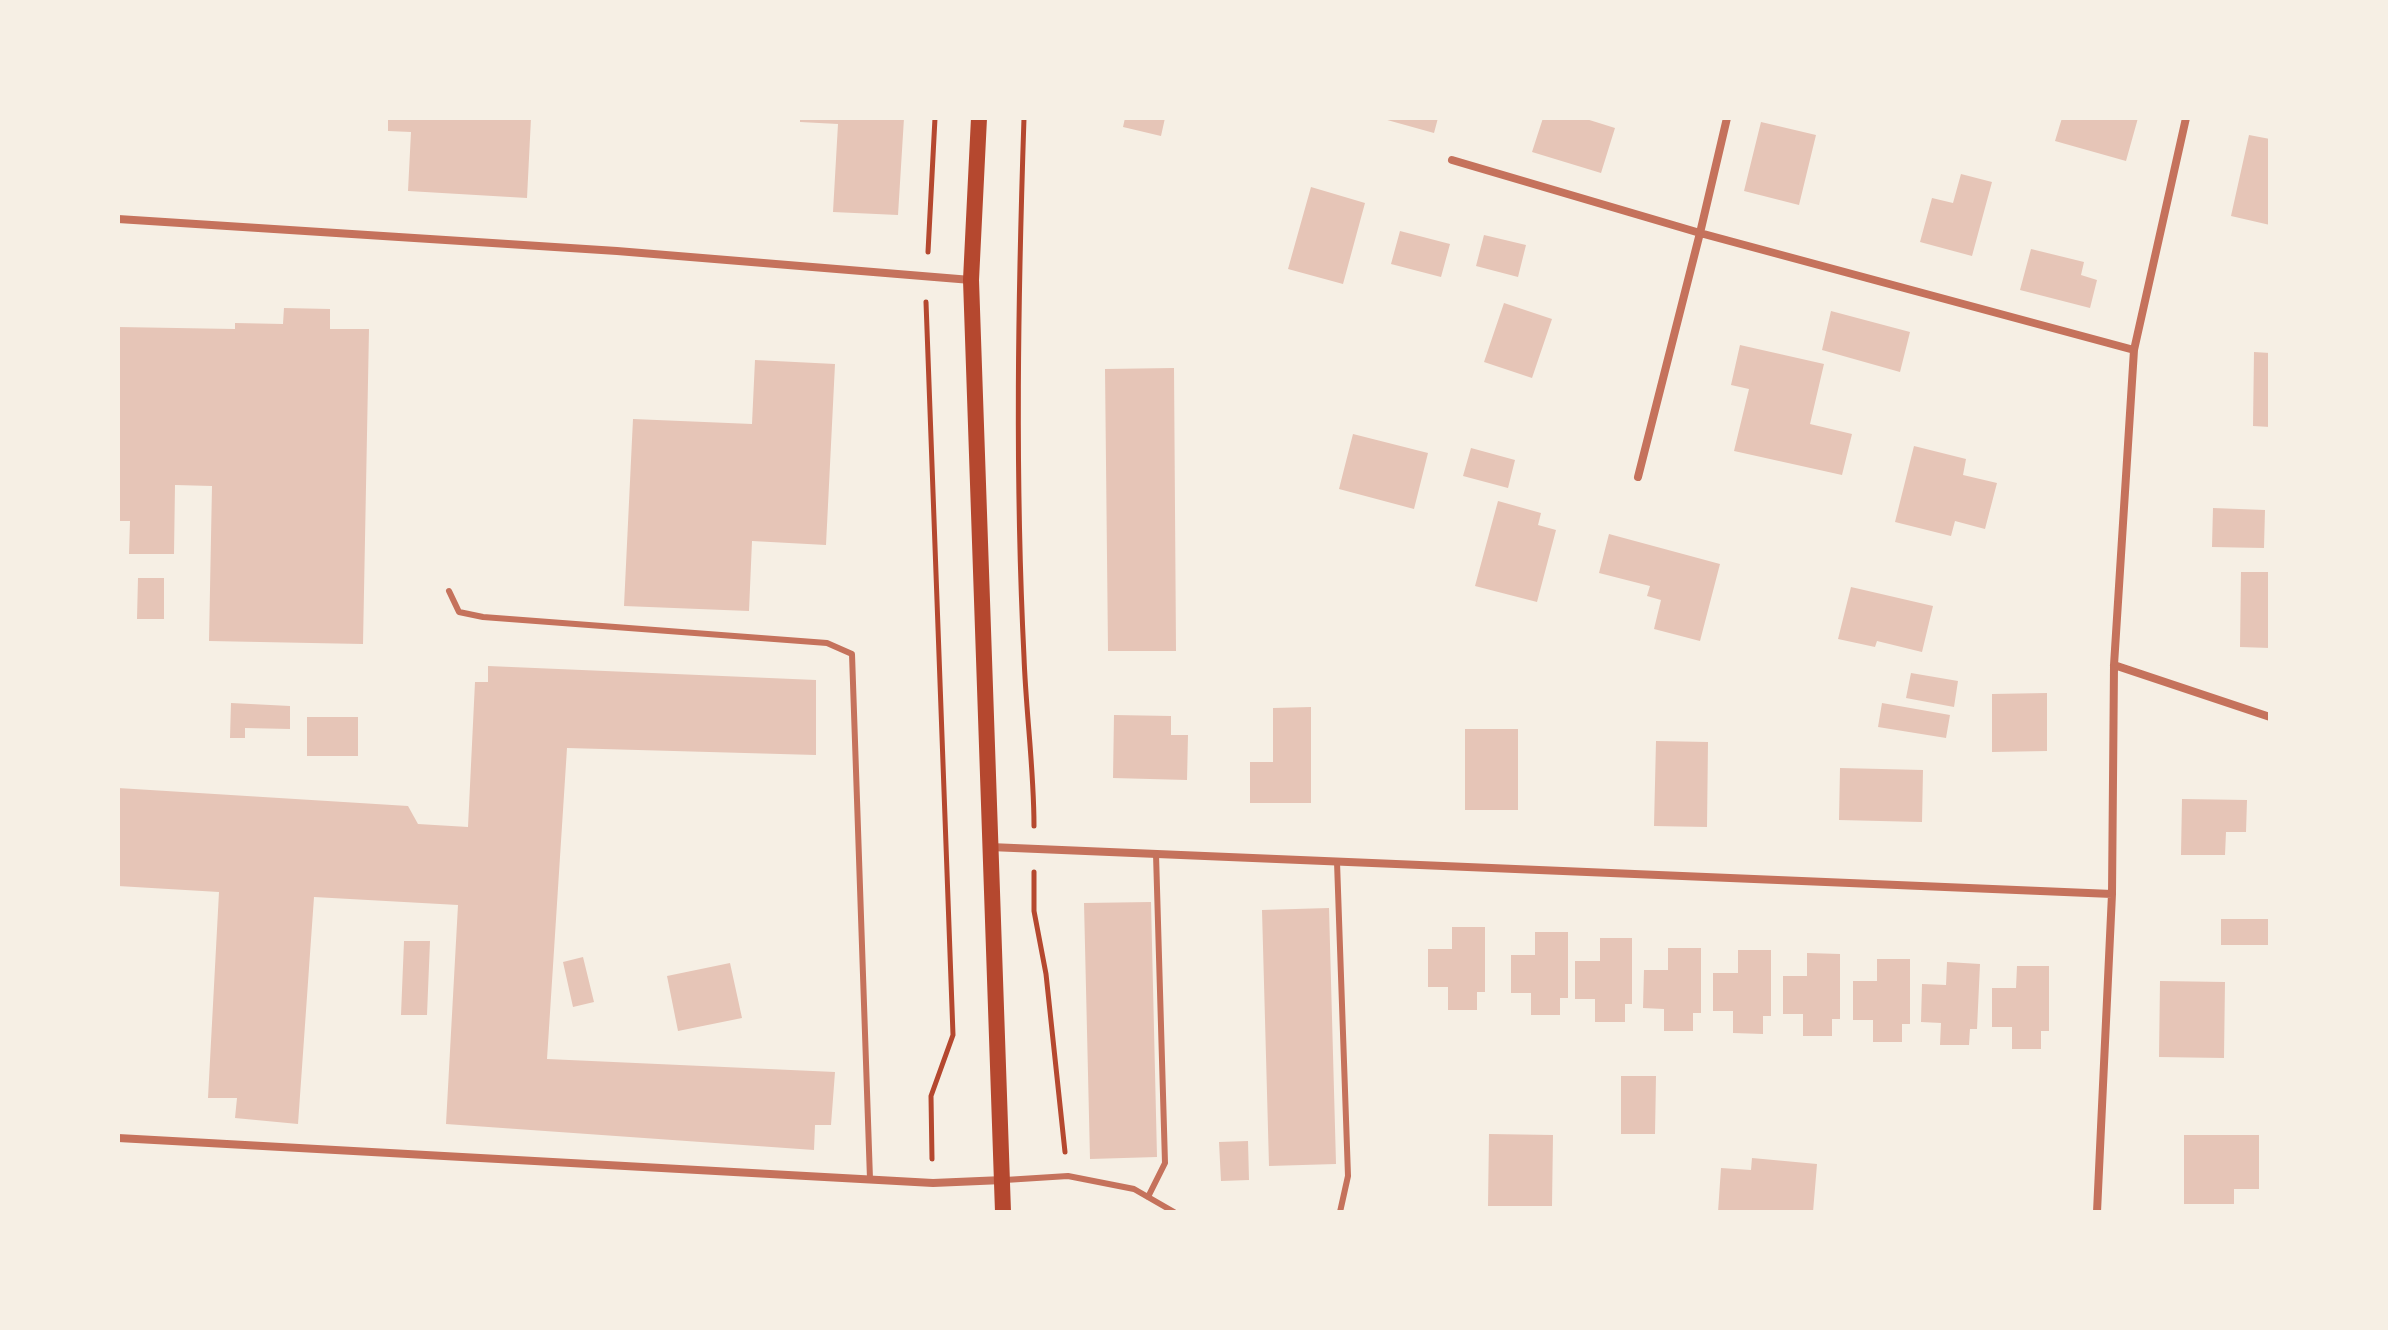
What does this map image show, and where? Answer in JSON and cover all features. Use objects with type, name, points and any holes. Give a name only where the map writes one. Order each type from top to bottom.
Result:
[{"type":"main road","points":[[979,118],[971,280],[1003,1212]]},
{"type":"street","points":[[1638,477],[1727,118]]},
{"type":"street","points":[[2097,1212],[2112,894],[2114,665],[2134,350],[2186,118]]},
{"type":"street","points":[[1452,160],[1700,233],[2134,350]]},
{"type":"street","points":[[118,219],[617,251],[971,280]]},
{"type":"street","points":[[2114,665],[2270,717]]},
{"type":"street","points":[[990,847],[2112,894]]},
{"type":"street","points":[[118,1138],[933,1183],[1003,1180]]},
{"type":"lane","points":[[449,591],[459,612],[483,617],[827,643],[852,654],[870,1179]]},
{"type":"lane","points":[[1148,1197],[1165,1163],[1156,854]]},
{"type":"lane","points":[[1337,862],[1348,1176],[1340,1212]]},
{"type":"lane","points":[[1003,1180],[1068,1176],[1134,1189],[1174,1212]]},
{"type":"path","points":[[933,1183],[931,1096],[953,1035],[927,276],[935,118]]},
{"type":"path","points":[[1024,118],[1016,363],[1024,657],[1034,787],[1034,911],[1046,974],[1068,1176]]},
{"type":"building","points":[[388,118],[531,118],[527,198],[408,191],[411,132],[388,131]]},
{"type":"building","points":[[800,118],[904,118],[898,215],[833,212],[838,124],[800,122]]},
{"type":"building","points":[[1125,118],[1165,118],[1161,136],[1123,127]]},
{"type":"building","points":[[1380,118],[1438,118],[1434,133]]},
{"type":"building","points":[[1543,118],[1583,118],[1615,128],[1601,173],[1532,152]]},
{"type":"building","points":[[2062,118],[2138,118],[2126,161],[2055,141]]},
{"type":"building","points":[[1761,122],[1816,135],[1799,205],[1744,191]]},
{"type":"building","points":[[2249,135],[2270,139],[2270,225],[2231,216]]},
{"type":"building","points":[[1961,174],[1992,182],[1972,256],[1920,242],[1932,198],[1953,203]]},
{"type":"building","points":[[1311,187],[1365,203],[1343,284],[1288,269]]},
{"type":"building","points":[[1400,231],[1450,244],[1441,277],[1391,264]]},
{"type":"building","points":[[1484,235],[1526,245],[1518,277],[1476,266]]},
{"type":"building","points":[[2031,249],[2084,262],[2081,275],[2097,280],[2090,308],[2020,290]]},
{"type":"building","points":[[1504,303],[1552,319],[1532,378],[1484,362]]},
{"type":"building","points":[[284,308],[330,309],[330,329],[369,329],[363,644],[209,641],[212,486],[175,485],[174,554],[129,554],[130,521],[119,521],[118,327],[235,329],[235,323],[283,324]]},
{"type":"building","points":[[1831,311],[1910,332],[1900,372],[1822,350]]},
{"type":"building","points":[[1740,345],[1824,364],[1810,424],[1852,434],[1842,475],[1734,451],[1749,389],[1731,385]]},
{"type":"building","points":[[2254,352],[2270,353],[2270,427],[2253,426]]},
{"type":"building","points":[[755,360],[835,364],[826,545],[752,541],[749,611],[624,606],[633,419],[752,424]]},
{"type":"building","points":[[1174,368],[1176,651],[1108,651],[1105,369]]},
{"type":"building","points":[[1353,434],[1428,453],[1414,509],[1339,489]]},
{"type":"building","points":[[1914,446],[1966,459],[1963,475],[1997,483],[1985,529],[1955,521],[1951,536],[1895,522]]},
{"type":"building","points":[[1471,448],[1515,460],[1508,488],[1463,476]]},
{"type":"building","points":[[1498,501],[1541,513],[1538,525],[1556,530],[1537,602],[1475,586]]},
{"type":"building","points":[[2213,508],[2265,510],[2264,548],[2212,547]]},
{"type":"building","points":[[1609,534],[1720,564],[1700,641],[1654,629],[1661,600],[1647,596],[1650,586],[1599,573]]},
{"type":"building","points":[[2241,572],[2270,572],[2270,648],[2240,647]]},
{"type":"building","points":[[138,578],[164,578],[164,619],[137,619]]},
{"type":"building","points":[[1851,587],[1933,606],[1922,652],[1877,641],[1875,647],[1838,639]]},
{"type":"building","points":[[488,666],[816,680],[816,755],[567,748],[547,1059],[835,1072],[831,1125],[815,1125],[814,1150],[446,1124],[458,905],[314,897],[298,1124],[235,1118],[237,1098],[208,1098],[219,892],[118,886],[118,788],[408,806],[418,824],[468,827],[475,682],[488,682]]},
{"type":"building","points":[[1911,673],[1958,681],[1954,707],[1906,698]]},
{"type":"building","points":[[2047,693],[2047,751],[1992,752],[1992,694]]},
{"type":"building","points":[[231,703],[290,706],[290,729],[245,728],[245,738],[230,738]]},
{"type":"building","points":[[1882,703],[1950,715],[1946,738],[1878,727]]},
{"type":"building","points":[[1311,707],[1311,803],[1250,803],[1250,762],[1273,762],[1273,708]]},
{"type":"building","points":[[1114,715],[1171,716],[1171,735],[1188,735],[1187,780],[1113,778]]},
{"type":"building","points":[[307,717],[358,717],[358,756],[307,756]]},
{"type":"building","points":[[1465,729],[1518,729],[1518,810],[1465,810]]},
{"type":"building","points":[[1656,741],[1708,742],[1707,827],[1654,826]]},
{"type":"building","points":[[1840,768],[1923,770],[1922,822],[1839,820]]},
{"type":"building","points":[[2182,799],[2247,800],[2246,832],[2226,832],[2225,855],[2181,855]]},
{"type":"building","points":[[1151,902],[1157,1157],[1090,1159],[1084,903]]},
{"type":"building","points":[[1329,908],[1336,1164],[1269,1166],[1262,910]]},
{"type":"building","points":[[2221,919],[2270,919],[2270,945],[2221,945]]},
{"type":"building","points":[[1452,927],[1485,927],[1485,992],[1477,992],[1477,1010],[1448,1010],[1448,987],[1428,987],[1428,949],[1452,949]]},
{"type":"building","points":[[1535,932],[1568,932],[1568,998],[1560,998],[1560,1015],[1531,1015],[1531,993],[1511,993],[1511,955],[1535,955]]},
{"type":"building","points":[[1600,938],[1632,938],[1632,1004],[1625,1004],[1625,1022],[1595,1022],[1595,999],[1575,999],[1575,961],[1600,961]]},
{"type":"building","points":[[404,941],[430,941],[427,1015],[401,1015]]},
{"type":"building","points":[[1668,948],[1701,948],[1701,1013],[1693,1013],[1693,1031],[1664,1031],[1664,1009],[1643,1008],[1644,970],[1668,970]]},
{"type":"building","points":[[1738,950],[1771,950],[1771,1016],[1763,1016],[1763,1034],[1733,1033],[1733,1011],[1713,1011],[1713,973],[1738,973]]},
{"type":"building","points":[[1807,953],[1840,954],[1840,1019],[1832,1019],[1832,1036],[1803,1036],[1803,1014],[1783,1014],[1783,976],[1807,976]]},
{"type":"building","points":[[583,957],[594,1002],[573,1007],[563,962]]},
{"type":"building","points":[[1877,959],[1910,959],[1910,1024],[1902,1024],[1902,1042],[1873,1042],[1873,1020],[1853,1020],[1853,981],[1877,981]]},
{"type":"building","points":[[1947,962],[1980,964],[1977,1029],[1970,1029],[1969,1045],[1940,1045],[1941,1023],[1921,1022],[1922,984],[1946,985]]},
{"type":"building","points":[[730,963],[742,1018],[678,1031],[667,976]]},
{"type":"building","points":[[2017,966],[2049,966],[2049,1031],[2041,1031],[2041,1049],[2012,1049],[2012,1027],[1992,1027],[1992,988],[2016,988]]},
{"type":"building","points":[[2160,981],[2225,982],[2224,1058],[2159,1057]]},
{"type":"building","points":[[1621,1076],[1656,1076],[1655,1134],[1621,1134]]},
{"type":"building","points":[[1489,1134],[1553,1135],[1552,1206],[1488,1206]]},
{"type":"building","points":[[2184,1135],[2259,1135],[2259,1189],[2234,1189],[2234,1204],[2184,1204]]},
{"type":"building","points":[[1248,1141],[1249,1180],[1221,1181],[1219,1142]]},
{"type":"building","points":[[1752,1158],[1817,1164],[1813,1212],[1718,1212],[1721,1168],[1751,1170]]}]
